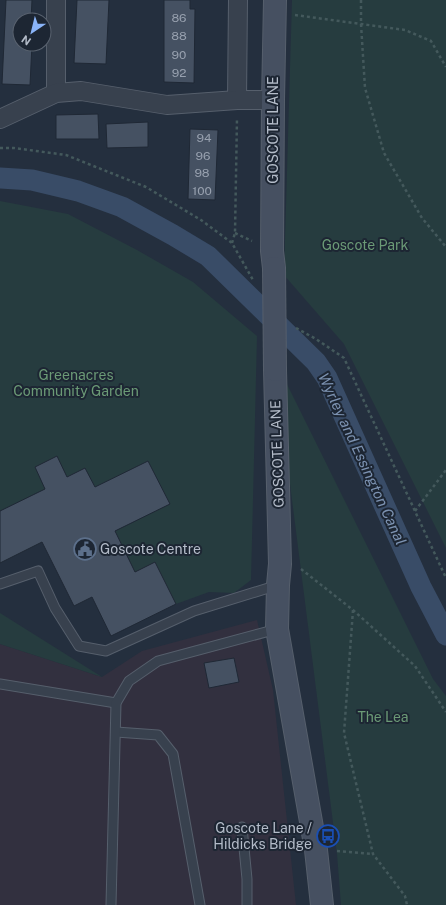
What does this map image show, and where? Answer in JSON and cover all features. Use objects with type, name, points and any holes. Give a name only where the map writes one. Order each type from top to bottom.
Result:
[{"type":"street","points":[[56,0],[56,93]]},
{"type":"street","points":[[237,100],[238,0]]},
{"type":"street","name":"GOSCOTE LANE","points":[[275,0],[272,251],[274,268],[279,575],[278,629],[316,850],[322,905]]},
{"type":"street","points":[[0,119],[56,93],[81,91],[167,105],[237,100],[273,100]]},
{"type":"lane","points":[[0,584],[38,572],[55,608],[79,646],[106,651],[194,611],[279,575]]},
{"type":"lane","points":[[111,905],[116,703],[129,681],[158,661],[278,629]]},
{"type":"lane","points":[[0,684],[116,703]]},
{"type":"lane","points":[[116,732],[158,735],[173,754],[200,905]]},
{"type":"lane","points":[[242,828],[247,905]]},
{"type":"path","points":[[361,0],[365,88],[384,153],[422,218],[446,247]]},
{"type":"path","points":[[292,15],[405,30],[431,41],[446,67]]},
{"type":"path","points":[[232,243],[234,233],[237,100]]},
{"type":"path","points":[[415,511],[446,470]]},
{"type":"path","points":[[279,575],[301,569],[353,610],[415,666],[446,712]]},
{"type":"path","points":[[353,610],[344,733],[373,854],[405,896],[407,905]]},
{"type":"path","points":[[316,850],[373,854]]},
{"type":"shaded area","points":[[257,620],[273,690],[296,905],[0,905],[0,644],[102,677],[142,651]]},
{"type":"green space","name":"Goscote Park","points":[[292,0],[446,0],[446,548],[344,344],[284,275]]},
{"type":"green space","name":"Greenacres Community Garden","points":[[0,201],[68,214],[137,250],[193,282],[257,336],[251,580],[234,593],[209,592],[176,604],[155,562],[135,572],[115,531],[170,504],[148,462],[95,487],[85,468],[67,477],[57,456],[35,467],[45,489],[0,511]]},
{"type":"green space","name":"The Lea","points":[[274,358],[433,679],[446,696],[446,905],[341,905],[337,854]]},
{"type":"green space","points":[[0,613],[102,677],[0,644]]},
{"type":"building","points":[[6,0],[32,0],[31,12],[12,12],[12,52],[32,52],[30,85],[2,84]]},
{"type":"building","points":[[77,0],[109,0],[106,64],[74,63]]},
{"type":"building","points":[[164,0],[190,0],[190,9],[195,9],[194,83],[164,82]]},
{"type":"building","points":[[98,114],[99,139],[56,139],[56,115]]},
{"type":"building","points":[[148,122],[148,147],[107,148],[106,124]]},
{"type":"building","points":[[190,129],[218,130],[215,200],[188,199]]},
{"type":"building","name":"Goscote Centre","points":[[57,456],[67,477],[85,468],[95,487],[148,461],[170,504],[115,531],[135,572],[155,562],[176,604],[111,636],[92,597],[74,606],[42,542],[0,563],[0,511],[45,489],[35,467]]},
{"type":"building","points":[[234,658],[239,682],[209,688],[204,663]]},
{"type":"waterway","name":"Wyrley and Essington Canal","points":[[0,178],[32,180],[78,191],[122,207],[173,235],[208,256],[316,362],[327,378],[421,587],[446,635]]},
{"type":"place","name":"Goscote Centre","points":[[85,549]]},
{"type":"place","name":"Goscote Lane / Hildicks Bridge","points":[[328,836]]}]
